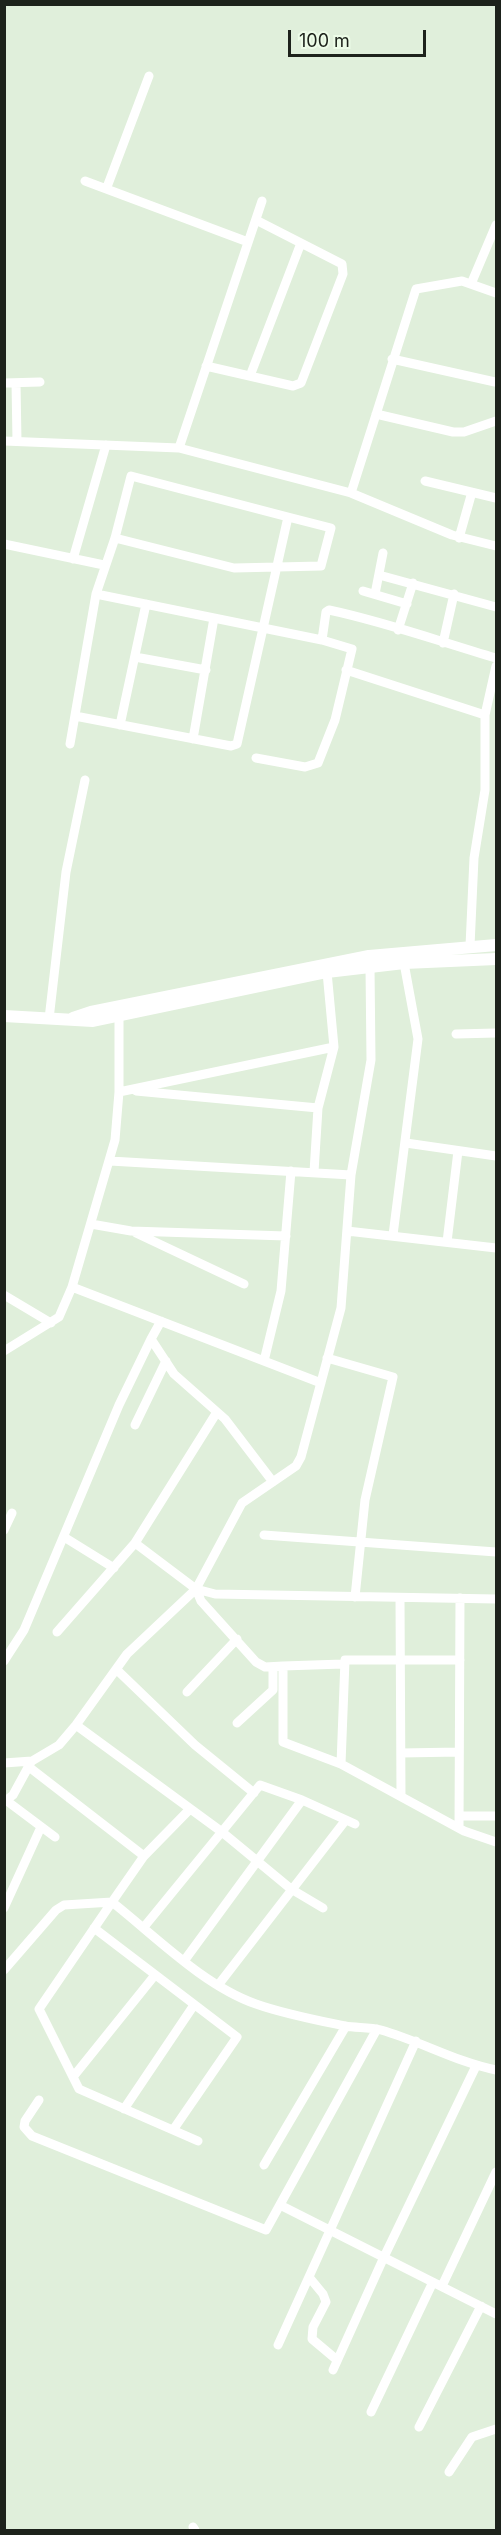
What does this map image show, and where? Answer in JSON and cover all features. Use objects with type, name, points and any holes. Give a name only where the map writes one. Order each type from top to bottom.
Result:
[{"type":"main road","points":[[67,1020],[92,1012],[327,964],[402,951],[496,945]]},
{"type":"main road","points":[[4,1016],[93,1021],[119,1018],[327,972],[404,963],[496,959]]},
{"type":"street","points":[[107,187],[149,76]]},
{"type":"street","points":[[85,181],[107,187],[248,242]]},
{"type":"street","points":[[179,448],[262,201]]},
{"type":"street","points":[[206,366],[293,386],[303,380],[344,270],[342,264],[256,220]]},
{"type":"street","points":[[471,284],[496,225]]},
{"type":"street","points":[[250,376],[301,243]]},
{"type":"street","points":[[351,493],[416,289],[456,281],[496,293]]},
{"type":"street","points":[[392,359],[495,382]]},
{"type":"street","points":[[4,383],[40,382]]},
{"type":"street","points":[[16,383],[16,441]]},
{"type":"street","points":[[376,414],[453,432],[464,432],[496,421]]},
{"type":"street","points":[[4,441],[179,448],[351,493],[459,537],[496,546]]},
{"type":"street","points":[[73,559],[106,445]]},
{"type":"street","points":[[70,744],[96,594],[115,538],[131,476],[329,526],[331,531],[321,566],[234,568],[115,538]]},
{"type":"street","points":[[425,481],[496,498]]},
{"type":"street","points":[[459,537],[472,492]]},
{"type":"street","points":[[75,716],[231,746],[237,744],[288,517]]},
{"type":"street","points":[[4,544],[104,565]]},
{"type":"street","points":[[375,594],[382,553]]},
{"type":"street","points":[[379,575],[496,607]]},
{"type":"street","points":[[398,630],[414,583]]},
{"type":"street","points":[[363,591],[407,604]]},
{"type":"street","points":[[96,594],[322,640],[352,649],[335,720],[318,763],[305,767],[256,758]]},
{"type":"street","points":[[442,643],[454,594]]},
{"type":"street","points":[[120,725],[146,604]]},
{"type":"street","points":[[322,640],[325,614],[329,610],[369,618],[398,630],[496,658]]},
{"type":"street","points":[[193,739],[214,618]]},
{"type":"street","points":[[135,657],[206,670]]},
{"type":"street","points":[[470,946],[474,858],[485,790],[485,715],[496,666]]},
{"type":"street","points":[[346,670],[485,715]]},
{"type":"street","points":[[49,1019],[66,872],[85,780]]},
{"type":"street","points":[[393,1235],[418,1039],[404,963]]},
{"type":"street","points":[[56,1837],[6,1801],[31,1764],[59,1745],[76,1725],[127,1654],[196,1589],[242,1503],[296,1466],[301,1458],[341,1308],[351,1175],[371,1060],[370,967]]},
{"type":"street","points":[[314,1173],[318,1108],[334,1047],[327,972]]},
{"type":"street","points":[[4,1351],[58,1317],[72,1287],[110,1161],[123,1091],[119,1018]]},
{"type":"street","points":[[456,1034],[496,1033]]},
{"type":"street","points":[[123,1091],[334,1047]]},
{"type":"street","points":[[123,1091],[318,1108]]},
{"type":"street","points":[[406,1143],[496,1156]]},
{"type":"street","points":[[447,1242],[458,1151]]},
{"type":"street","points":[[110,1161],[351,1175]]},
{"type":"street","points":[[264,1361],[281,1291],[291,1171]]},
{"type":"street","points":[[91,1224],[131,1231],[286,1236]]},
{"type":"street","points":[[131,1231],[244,1284]]},
{"type":"street","points":[[347,1231],[496,1248]]},
{"type":"street","points":[[72,1287],[321,1383]]},
{"type":"street","points":[[4,1295],[51,1323]]},
{"type":"street","points":[[4,1661],[24,1630],[119,1405],[160,1321]]},
{"type":"street","points":[[151,1339],[174,1374],[217,1412],[273,1482]]},
{"type":"street","points":[[327,1358],[393,1377],[365,1500],[355,1597]]},
{"type":"street","points":[[135,1425],[166,1361]]},
{"type":"street","points":[[57,1632],[135,1543],[217,1412]]},
{"type":"street","points":[[4,1530],[12,1513]]},
{"type":"street","points":[[264,1535],[496,1552]]},
{"type":"street","points":[[64,1538],[114,1568]]},
{"type":"street","points":[[135,1543],[196,1589],[239,1596],[496,1599]]},
{"type":"street","points":[[196,1589],[201,1601],[237,1638],[256,1662],[265,1667],[343,1664]]},
{"type":"street","points":[[400,1598],[401,1796]]},
{"type":"street","points":[[459,1828],[460,1598]]},
{"type":"street","points":[[187,1692],[237,1638]]},
{"type":"street","points":[[341,1764],[343,1664],[348,1658],[460,1659]]},
{"type":"street","points":[[237,1723],[273,1690],[278,1666]]},
{"type":"street","points":[[278,1666],[283,1742],[341,1764],[459,1828],[496,1842]]},
{"type":"street","points":[[116,1669],[195,1745],[254,1792]]},
{"type":"street","points":[[76,1725],[222,1832],[291,1889],[323,1908]]},
{"type":"street","points":[[401,1753],[459,1752]]},
{"type":"street","points":[[4,1763],[31,1764],[144,1856]]},
{"type":"street","points":[[144,1927],[260,1785],[302,1800],[355,1824]]},
{"type":"street","points":[[184,1961],[302,1800]]},
{"type":"street","points":[[189,1810],[144,1856],[39,2008],[80,2089],[198,2141]]},
{"type":"street","points":[[459,1816],[496,1816]]},
{"type":"street","points":[[219,1984],[345,1821]]},
{"type":"street","points":[[4,1908],[40,1827]]},
{"type":"street","points":[[4,1970],[56,1910],[64,1905],[112,1902],[184,1961],[237,1997],[346,2026],[377,2029],[416,2041],[476,2066],[496,2070]]},
{"type":"street","points":[[94,1928],[237,2037],[173,2130]]},
{"type":"street","points":[[73,2077],[155,1975]]},
{"type":"street","points":[[124,2109],[194,2005]]},
{"type":"street","points":[[264,2165],[346,2026]]},
{"type":"street","points":[[39,2100],[25,2121],[24,2127],[32,2136],[266,2230],[377,2029]]},
{"type":"street","points":[[278,2345],[416,2041]]},
{"type":"street","points":[[333,2370],[384,2257],[476,2066]]},
{"type":"street","points":[[371,2412],[496,2172]]},
{"type":"street","points":[[280,2205],[496,2314]]},
{"type":"street","points":[[309,2277],[323,2294],[326,2302],[313,2327],[312,2339],[338,2360]]},
{"type":"street","points":[[419,2427],[481,2306]]},
{"type":"street","points":[[449,2472],[472,2437],[496,2429]]}]
